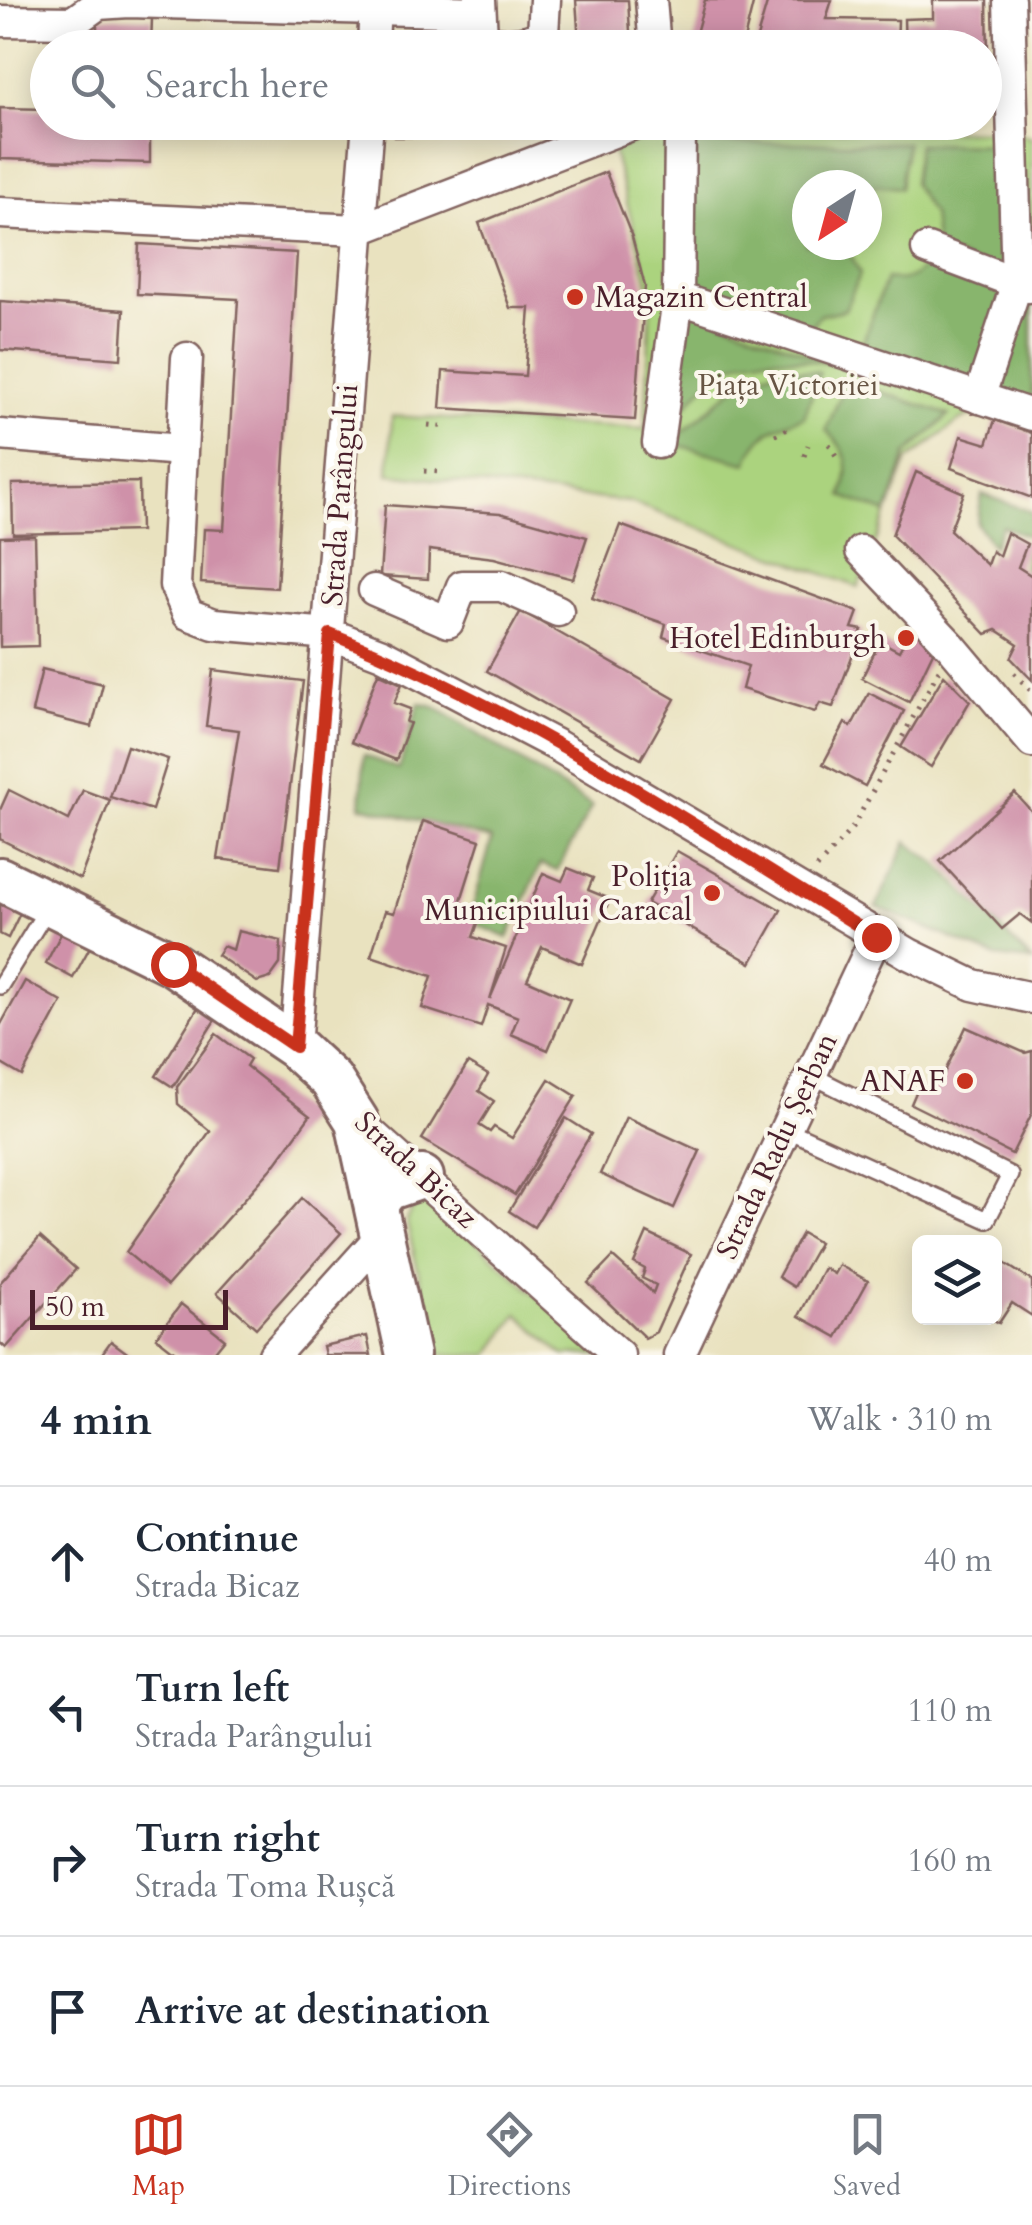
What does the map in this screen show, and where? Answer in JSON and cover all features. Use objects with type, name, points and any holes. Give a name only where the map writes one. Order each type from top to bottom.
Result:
[{"type":"main road","name":"Strada Bicaz","points":[[0,879],[173,964],[295,1047],[331,1080],[357,1121]]},
{"type":"main road","points":[[357,1121],[408,1355]]},
{"type":"main road","points":[[379,1219],[387,1189],[422,1177]]},
{"type":"street","points":[[542,30],[546,25],[545,0]]},
{"type":"street","points":[[651,0],[654,30]]},
{"type":"street","points":[[662,0],[664,30]]},
{"type":"street","points":[[979,398],[1023,285],[1016,138],[1009,117],[1009,0]]},
{"type":"street","points":[[0,21],[98,4],[480,6]]},
{"type":"street","points":[[373,30],[375,5]]},
{"type":"street","name":"Strada Parângului","points":[[295,1047],[366,140]]},
{"type":"street","points":[[0,213],[358,230],[592,140]]},
{"type":"street","points":[[658,442],[678,298],[680,140]]},
{"type":"street","points":[[928,250],[1023,285]]},
{"type":"street","points":[[678,298],[1032,415]]},
{"type":"street","points":[[188,358],[175,585],[188,614],[214,624],[330,634],[382,654],[556,745],[876,937],[973,985],[1032,998]]},
{"type":"street","points":[[0,435],[182,450]]},
{"type":"street","points":[[860,551],[952,646],[1032,742]]},
{"type":"street","points":[[374,590],[448,622],[462,586],[502,586],[558,611]]},
{"type":"street","name":"Strada Radu Șerban","points":[[679,1355],[876,937]]},
{"type":"street","name":"Strada Bicaz","points":[[357,1121],[619,1355]]},
{"type":"street","points":[[274,1355],[379,1219]]},
{"type":"lane","points":[[0,986],[51,902]]},
{"type":"lane","points":[[786,1129],[987,1220],[1010,1174],[810,1075]]},
{"type":"path","points":[[428,426],[447,426]]},
{"type":"path","points":[[774,435],[790,428]]},
{"type":"path","points":[[829,444],[838,460]]},
{"type":"path","points":[[804,456],[808,445]]},
{"type":"path","points":[[424,471],[442,472]]},
{"type":"path","points":[[804,893],[822,858],[852,827],[922,702]]},
{"type":"green space","name":"Piața Victoriei","points":[[1002,131],[1032,138],[1032,422],[988,407],[959,421],[908,460],[858,587],[630,502],[389,474],[392,416],[645,429],[651,293],[613,151],[640,140],[1002,140]]},
{"type":"green space","points":[[686,143],[907,143],[900,188],[882,186],[882,170],[792,170],[792,260],[853,260],[860,274],[845,310],[820,315],[808,329],[685,292]]},
{"type":"green space","points":[[918,144],[1012,145],[1012,277],[936,249],[932,214],[913,184]]},
{"type":"green space","points":[[931,259],[1009,288],[975,389],[860,350],[886,279],[912,277]]},
{"type":"green space","points":[[1022,295],[1032,298],[1032,403],[993,390]]},
{"type":"green space","points":[[683,305],[835,364],[776,357],[738,362],[705,385],[665,430]]},
{"type":"green space","points":[[780,368],[820,372],[804,417],[769,432],[747,463],[670,443],[744,379]]},
{"type":"green space","points":[[847,380],[949,415],[907,454],[887,513],[842,496],[846,460],[840,445],[826,430]]},
{"type":"green space","points":[[982,494],[1032,512],[1032,571],[1024,567],[1031,537],[1002,526],[993,546],[977,524]]},
{"type":"green space","points":[[419,703],[435,707],[592,806],[557,871],[541,864],[508,938],[469,921],[492,839],[361,806],[364,755],[399,769]]},
{"type":"green space","points":[[907,842],[936,863],[1032,961],[996,957],[876,907]]},
{"type":"green space","points":[[427,1198],[603,1355],[563,1355],[518,1314],[489,1355],[438,1355],[406,1220],[415,1204]]},
{"type":"building","points":[[576,0],[628,0],[630,30],[578,30]]},
{"type":"building","points":[[705,0],[754,0],[746,30],[697,30]]},
{"type":"building","points":[[768,0],[832,0],[826,19],[898,20],[898,30],[759,30]]},
{"type":"building","points":[[933,0],[987,0],[988,30],[904,30],[904,19],[933,18]]},
{"type":"building","points":[[97,17],[152,18],[152,30],[97,30]]},
{"type":"building","points":[[0,108],[30,109],[30,140],[150,140],[150,163],[0,159]]},
{"type":"building","name":"Magazin Central","points":[[606,172],[632,237],[645,286],[635,420],[440,408],[443,371],[525,376],[530,308],[510,308],[479,223]]},
{"type":"building","points":[[139,244],[297,253],[277,588],[201,583],[204,529],[224,530],[238,299],[137,294]]},
{"type":"building","points":[[0,301],[124,310],[121,359],[0,350]]},
{"type":"building","points":[[995,420],[1032,433],[1032,498],[951,468],[961,436],[987,444]]},
{"type":"building","points":[[916,472],[964,493],[950,530],[987,565],[992,551],[999,556],[1007,533],[1027,544],[1018,567],[1032,576],[1032,680],[1011,658],[1018,644],[997,630],[986,634],[892,535]]},
{"type":"building","points":[[139,482],[140,531],[13,534],[12,484]]},
{"type":"building","points":[[385,505],[500,513],[587,537],[573,579],[494,558],[429,550],[428,579],[380,576]]},
{"type":"building","points":[[620,525],[858,612],[852,628],[862,630],[833,707],[820,703],[815,712],[742,689],[748,666],[663,637],[666,624],[592,598]]},
{"type":"building","points":[[35,536],[38,646],[0,647],[0,537]]},
{"type":"building","points":[[521,611],[675,699],[641,759],[487,671]]},
{"type":"building","points":[[912,626],[933,652],[909,702],[862,678],[880,641],[899,651]]},
{"type":"building","points":[[42,669],[103,684],[92,727],[32,712]]},
{"type":"building","points":[[213,670],[303,681],[280,867],[218,859],[239,730],[206,726]]},
{"type":"building","points":[[378,673],[402,684],[394,703],[410,709],[406,722],[410,723],[396,760],[351,742]]},
{"type":"building","points":[[944,675],[970,701],[931,767],[901,747]]},
{"type":"building","points":[[869,693],[904,711],[865,786],[823,764],[845,723],[851,727]]},
{"type":"building","points":[[127,746],[168,759],[152,810],[110,797]]},
{"type":"building","points":[[9,790],[69,820],[83,790],[110,800],[80,879],[0,839],[0,810]]},
{"type":"building","points":[[1015,793],[1032,812],[1032,923],[1020,914],[1002,929],[940,861]]},
{"type":"building","points":[[423,821],[480,840],[457,913],[479,920],[473,937],[506,948],[490,999],[543,873],[562,881],[568,868],[593,878],[588,890],[610,899],[582,964],[542,947],[527,980],[570,999],[548,1050],[511,1034],[518,1017],[488,1005],[481,1027],[422,1008],[432,976],[371,956],[385,911],[394,913]]},
{"type":"building","points":[[677,851],[781,910],[751,963],[647,903]]},
{"type":"building","points":[[0,896],[23,907],[8,938],[0,934]]},
{"type":"building","points":[[63,930],[91,945],[73,978],[46,963]]},
{"type":"building","points":[[238,931],[281,941],[280,964],[270,978],[257,982],[217,955],[223,946],[233,950]]},
{"type":"building","points":[[25,981],[62,1002],[22,1076],[0,1063],[0,1026]]},
{"type":"building","points":[[202,1001],[220,1012],[173,1087],[156,1076]]},
{"type":"building","points":[[966,1027],[1025,1053],[1032,1051],[1032,1113],[1012,1154],[911,1104],[917,1090],[941,1080]]},
{"type":"building","points":[[216,1034],[250,1059],[246,1066],[310,1116],[272,1168],[167,1286],[126,1252],[210,1131],[178,1104],[177,1087]]},
{"type":"building","points":[[468,1063],[488,1075],[479,1091],[494,1101],[479,1125],[490,1132],[494,1127],[512,1138],[549,1079],[576,1096],[515,1195],[422,1139]]},
{"type":"building","points":[[626,1117],[700,1151],[674,1208],[600,1174]]},
{"type":"building","points":[[566,1118],[591,1134],[534,1227],[509,1211]]},
{"type":"building","points":[[302,1198],[341,1233],[256,1328],[217,1293]]},
{"type":"building","points":[[647,1233],[691,1254],[656,1332],[645,1338],[588,1283],[613,1257],[653,1293],[656,1285],[642,1278],[645,1269],[634,1263]]},
{"type":"building","points":[[802,1233],[819,1243],[794,1287],[778,1277]]},
{"type":"building","points":[[40,1237],[76,1269],[6,1348],[0,1343],[0,1283]]},
{"type":"building","points":[[1002,1262],[1032,1281],[1032,1316],[1012,1303],[1002,1318]]},
{"type":"building","points":[[839,1265],[868,1281],[837,1337],[799,1316],[824,1268],[834,1274]]},
{"type":"building","points":[[181,1304],[225,1339],[212,1355],[179,1355],[156,1337]]},
{"type":"building","points":[[367,1336],[371,1355],[325,1355],[323,1346]]},
{"type":"building","points":[[111,1341],[130,1355],[101,1355]]},
{"type":"place","name":"Magazin Central","points":[[575,297]]},
{"type":"place","name":"Hotel Edinburgh","points":[[906,638]]},
{"type":"place","name":"Poliția Municipiului Caracal","points":[[712,893]]},
{"type":"place","name":"ANAF","points":[[965,1081]]},
{"type":"route","points":[[173,964],[295,1047],[330,634],[382,654],[556,745],[876,937]]}]
